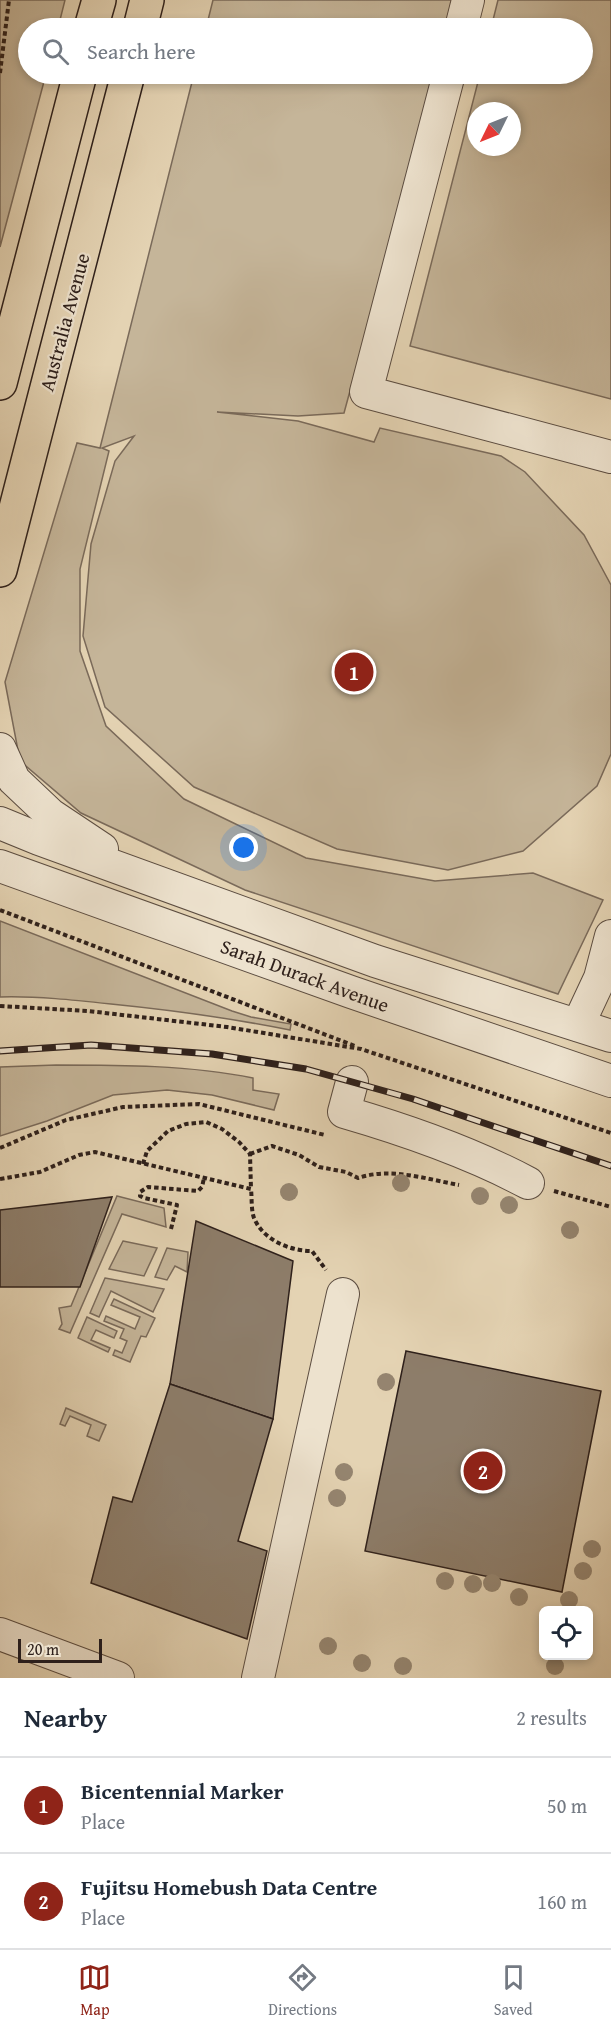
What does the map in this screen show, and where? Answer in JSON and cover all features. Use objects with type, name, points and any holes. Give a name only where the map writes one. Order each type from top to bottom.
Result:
[{"type":"main road","points":[[94,18],[99,0]]},
{"type":"main road","points":[[142,18],[147,0]]},
{"type":"main road","points":[[0,383],[77,84]]},
{"type":"main road","name":"Australia Avenue","points":[[0,570],[125,84]]},
{"type":"street","points":[[464,18],[468,0]]},
{"type":"street","points":[[446,84],[366,392],[611,457]]},
{"type":"street","points":[[0,749],[14,780],[51,815],[142,876]]},
{"type":"street","name":"Sarah Durack Avenue","points":[[0,823],[375,961],[611,1036]]},
{"type":"street","name":"Sarah Durack Avenue","points":[[0,866],[351,992],[611,1081]]},
{"type":"street","points":[[578,1025],[600,978],[611,936]]},
{"type":"street","points":[[352,1082],[344,1112],[402,1130],[499,1167],[528,1183]]},
{"type":"street","points":[[258,1678],[343,1294]]},
{"type":"street","points":[[0,1634],[118,1678]]},
{"type":"path","points":[[0,73],[9,0]]},
{"type":"path","points":[[0,910],[361,1049],[611,1133]]},
{"type":"path","points":[[0,1015],[1,1006],[88,1011],[227,1027],[361,1049]]},
{"type":"path","points":[[1,1147],[66,1120],[123,1107],[199,1104],[332,1137]]},
{"type":"path","points":[[143,1164],[147,1151],[168,1131],[186,1124],[206,1122],[222,1129],[250,1154],[254,1217],[268,1236],[298,1251],[312,1251],[343,1294]]},
{"type":"path","points":[[250,1154],[272,1146],[300,1155],[319,1167],[346,1172],[358,1178],[373,1173],[387,1173],[462,1186]]},
{"type":"path","points":[[0,1179],[40,1172],[79,1155],[95,1152],[251,1190]]},
{"type":"path","points":[[171,1229],[177,1205],[144,1198],[140,1196],[140,1192],[148,1187],[198,1191],[202,1187],[204,1178]]},
{"type":"path","points":[[528,1183],[611,1207]]},
{"type":"shaded area","points":[[0,0],[65,0],[60,18],[18,18],[18,84],[43,84],[0,247]]},
{"type":"shaded area","points":[[213,0],[455,0],[450,18],[208,18]]},
{"type":"shaded area","points":[[498,0],[611,0],[611,399],[410,346],[467,125],[467,156],[521,156],[521,102],[473,102],[477,84],[593,84],[593,18],[494,18]]},
{"type":"shaded area","points":[[191,84],[433,84],[344,413],[298,416],[217,412],[298,421],[374,442],[380,428],[501,456],[525,472],[584,535],[611,585],[611,754],[597,786],[523,851],[448,870],[337,849],[194,787],[105,707],[83,636],[91,544],[115,461],[134,436],[102,448],[109,451],[80,569],[80,651],[106,726],[184,799],[306,858],[435,881],[533,873],[603,900],[558,994],[245,890],[81,813],[20,761],[5,682],[77,443],[100,448]]},
{"type":"shaded area","points":[[0,921],[232,1011],[291,1024],[290,1030],[133,1006],[28,997],[0,997]]},
{"type":"shaded area","points":[[56,1065],[204,1070],[253,1078],[253,1090],[279,1094],[274,1110],[212,1095],[167,1090],[113,1095],[47,1121],[0,1136],[0,1067]]},
{"type":"shaded area","points":[[117,1196],[164,1208],[166,1227],[122,1214],[70,1333],[59,1329],[62,1324],[59,1308],[71,1306]]},
{"type":"shaded area","points":[[123,1241],[157,1248],[144,1276],[109,1269]]},
{"type":"shaded area","points":[[167,1248],[188,1252],[187,1272],[175,1266],[167,1280],[155,1277]]},
{"type":"shaded area","points":[[105,1278],[164,1289],[153,1312],[111,1291],[99,1317],[90,1313]]},
{"type":"shaded area","points":[[114,1299],[155,1318],[146,1337],[141,1336],[130,1362],[113,1355],[115,1350],[122,1353],[127,1341],[120,1338],[124,1329],[104,1321],[106,1316],[135,1329],[140,1317],[111,1305]]},
{"type":"shaded area","points":[[87,1317],[117,1331],[114,1338],[96,1330],[91,1340],[110,1348],[108,1352],[78,1338]]},
{"type":"shaded area","points":[[66,1408],[106,1425],[99,1441],[87,1436],[91,1425],[70,1416],[65,1426],[60,1424]]},
{"type":"building","points":[[112,1197],[80,1287],[0,1287],[0,1210]]},
{"type":"building","points":[[196,1221],[293,1261],[273,1419],[170,1384]]},
{"type":"building","points":[[406,1351],[601,1391],[562,1592],[365,1551]]},
{"type":"building","points":[[170,1384],[273,1419],[238,1541],[267,1551],[247,1639],[91,1583],[113,1497],[132,1502]]},
{"type":"railway","points":[[0,1051],[91,1045],[212,1054],[306,1069],[413,1099],[611,1166]]},
{"type":"place","name":"Bicentennial Marker","points":[[354,672]]},
{"type":"place","name":"Fujitsu Homebush Data Centre","points":[[483,1471]]}]
